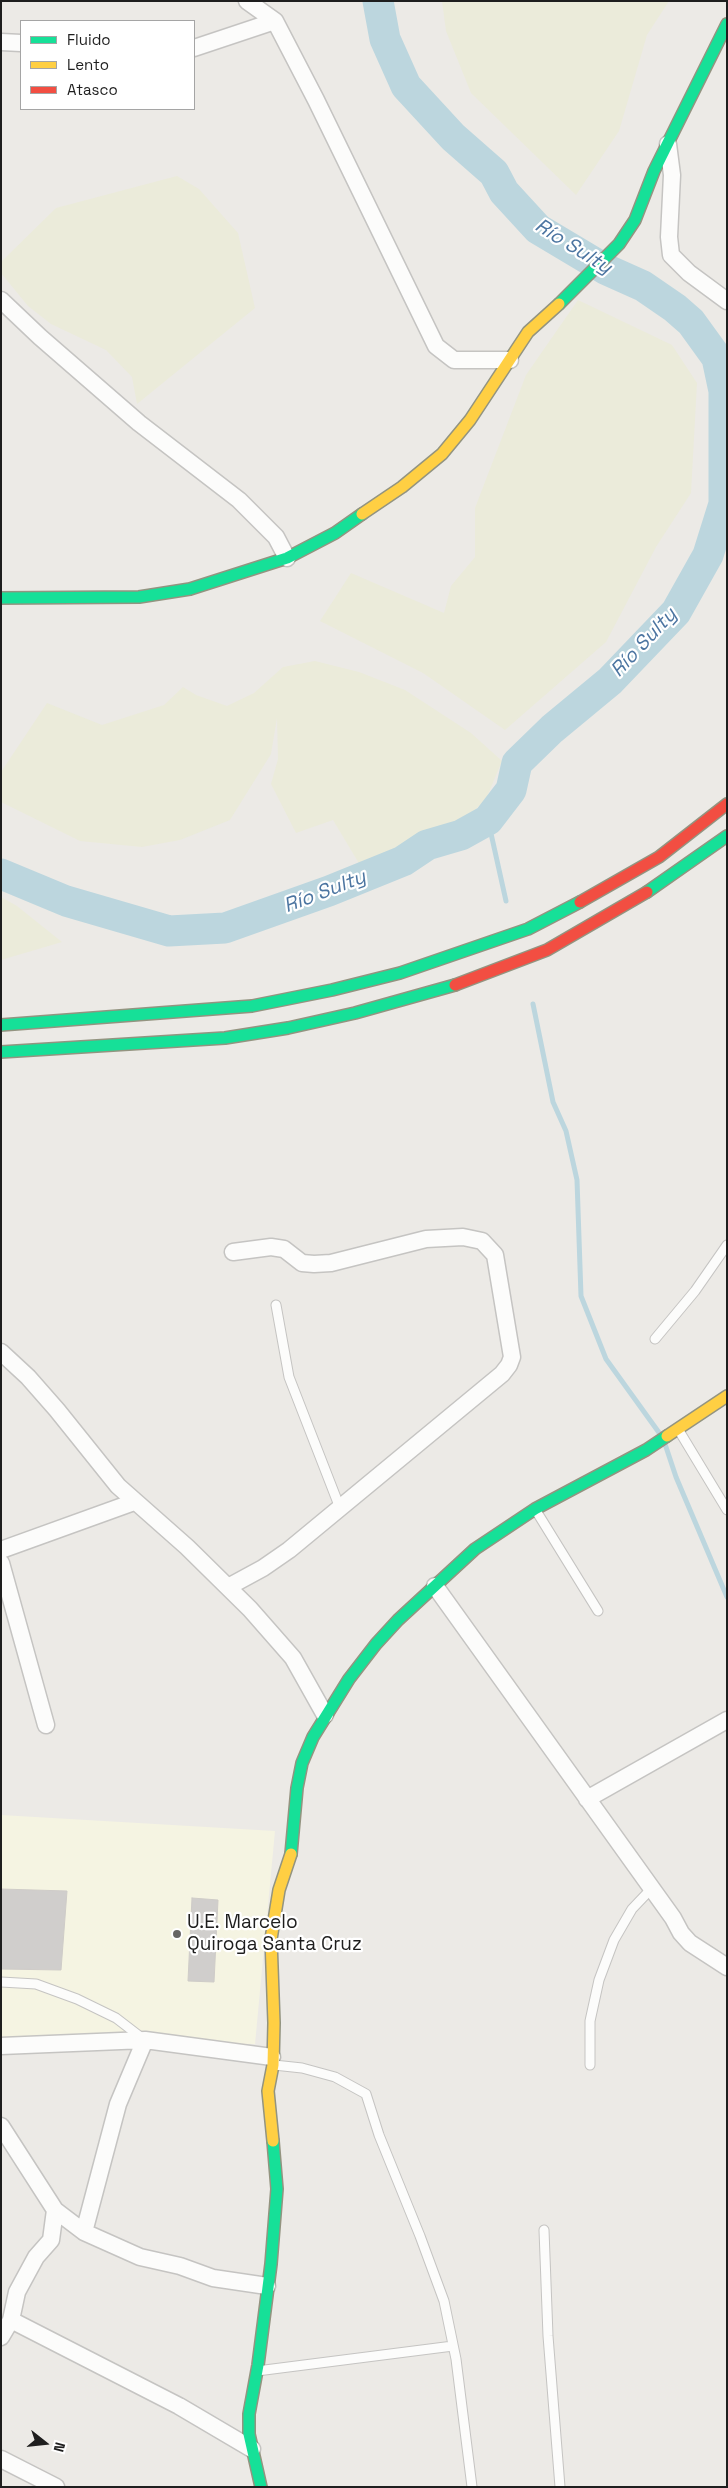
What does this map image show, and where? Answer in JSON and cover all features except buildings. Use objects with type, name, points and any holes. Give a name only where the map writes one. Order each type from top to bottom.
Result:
[{"type":"main road","points":[[1,598],[139,597],[190,590],[287,558],[335,533],[402,487],[442,454],[470,420],[528,332],[576,289],[619,244],[635,220],[654,171],[727,24]]},
{"type":"main road","points":[[1,1025],[252,1006],[332,990],[400,973],[528,929],[605,889],[659,856],[727,804]]},
{"type":"main road","points":[[1,1052],[225,1038],[288,1028],[355,1013],[453,986],[547,950],[658,886],[727,836]]},
{"type":"main road","points":[[261,2487],[252,2450],[249,2414],[257,2371],[277,2189],[268,2092],[273,2061],[274,2023],[271,1939],[275,1914],[291,1855],[297,1788],[302,1763],[325,1715],[349,1679],[376,1644],[475,1549],[535,1509],[646,1450],[727,1396]]},
{"type":"street","points":[[247,1],[274,21],[316,100],[436,346],[454,360],[510,360]]},
{"type":"street","points":[[195,48],[274,21]]},
{"type":"street","points":[[1,42],[20,43]]},
{"type":"street","points":[[668,144],[672,175],[669,237],[671,255],[689,274],[727,301]]},
{"type":"street","points":[[1,300],[139,423],[238,500],[276,537],[287,558]]},
{"type":"street","points":[[228,1587],[263,1568],[289,1550],[510,1366],[512,1349],[502,1308],[495,1255],[482,1241],[463,1237],[426,1239],[340,1261],[314,1264],[302,1262],[284,1249],[271,1247],[232,1252]]},
{"type":"street","points":[[1,1352],[45,1397],[92,1455],[134,1502],[187,1547],[228,1587],[293,1658],[325,1715]]},
{"type":"street","points":[[1,1550],[134,1502]]},
{"type":"street","points":[[1,1563],[46,1725]]},
{"type":"street","points":[[435,1586],[674,1918],[680,1933],[690,1943],[727,1967]]},
{"type":"street","points":[[587,1798],[727,1720]]},
{"type":"street","points":[[1,2046],[144,2040],[273,2061]]},
{"type":"street","points":[[84,2232],[118,2104],[144,2040]]},
{"type":"street","points":[[1,2126],[55,2210],[84,2232],[140,2257],[180,2266],[213,2278],[267,2286]]},
{"type":"street","points":[[1,2338],[11,2320],[17,2292],[36,2257],[51,2240],[55,2210]]},
{"type":"street","points":[[11,2320],[179,2406],[252,2450]]},
{"type":"street","points":[[1,2459],[56,2487]]},
{"type":"lane","points":[[655,1339],[695,1291],[727,1245]]},
{"type":"lane","points":[[276,1305],[289,1377],[340,1508]]},
{"type":"lane","points":[[678,1428],[727,1510]]},
{"type":"lane","points":[[535,1509],[598,1611]]},
{"type":"lane","points":[[590,2065],[590,2021],[599,1980],[614,1940],[632,1909],[652,1888]]},
{"type":"lane","points":[[1,1982],[36,1984],[77,1999],[116,2018],[144,2040]]},
{"type":"lane","points":[[273,2061],[335,2077],[366,2094],[378,2136],[420,2236],[444,2300],[453,2346],[472,2487]]},
{"type":"lane","points":[[544,2230],[548,2336],[560,2487]]},
{"type":"lane","points":[[257,2371],[453,2346]]},
{"type":"shaded area","points":[[442,1],[669,1],[647,35],[619,131],[576,195],[471,93],[446,31]]},
{"type":"shaded area","points":[[177,176],[199,189],[238,233],[255,308],[137,404],[132,377],[106,350],[51,324],[28,306],[1,273],[1,262],[56,208]]},
{"type":"shaded area","points":[[578,300],[672,345],[697,383],[691,493],[656,547],[606,642],[505,730],[423,673],[320,621],[351,573],[444,613],[451,586],[475,557],[475,508],[526,375]]},
{"type":"shaded area","points":[[315,661],[359,672],[405,690],[471,733],[502,761],[486,799],[464,821],[360,865],[333,820],[296,833],[271,784],[278,759],[277,718],[271,754],[230,820],[180,840],[142,847],[80,841],[1,802],[1,772],[47,703],[102,725],[164,705],[183,687],[196,695],[227,706],[254,693],[283,667]]},
{"type":"shaded area","points":[[1,897],[17,906],[62,942],[1,960]]},
{"type":"shaded area","points":[[1,1815],[275,1831],[255,2044],[1,2041]]},
{"type":"waterway","name":"Río Sulty","points":[[1,874],[66,901],[169,931],[225,928],[329,891],[403,861],[427,845],[461,835],[488,820],[511,790],[517,763],[552,729],[610,681],[676,612],[708,555],[724,504],[724,391],[717,358],[691,322],[675,308],[643,286],[605,269],[538,229],[504,192],[494,173],[453,137],[406,86],[385,39],[378,1]]},
{"type":"waterway","points":[[701,337],[727,353]]},
{"type":"waterway","points":[[488,820],[506,901]]},
{"type":"waterway","points":[[533,1004],[553,1102],[566,1131],[577,1180],[581,1296],[606,1359],[660,1434]]},
{"type":"waterway","points":[[665,1444],[676,1477],[727,1597]]},
{"type":"traffic: fast","points":[[559,304],[619,244],[635,220],[654,171],[727,24]]},
{"type":"traffic: fast","points":[[1,598],[139,597],[190,589],[287,558],[335,533],[362,514]]},
{"type":"traffic: fast","points":[[647,892],[727,836]]},
{"type":"traffic: fast","points":[[1,1025],[252,1006],[332,990],[400,973],[528,929],[580,902]]},
{"type":"traffic: fast","points":[[1,1052],[225,1038],[288,1028],[355,1013],[455,985]]},
{"type":"traffic: fast","points":[[291,1854],[297,1788],[302,1763],[313,1737],[349,1679],[376,1644],[398,1620],[475,1549],[535,1509],[646,1450],[667,1436]]},
{"type":"traffic: fast","points":[[261,2487],[249,2434],[249,2414],[258,2365],[271,2264],[277,2189],[273,2141]]},
{"type":"traffic: slow","points":[[362,514],[402,487],[442,454],[470,420],[528,332],[559,304]]},
{"type":"traffic: slow","points":[[667,1436],[727,1396]]},
{"type":"traffic: slow","points":[[273,2141],[268,2091],[273,2065],[274,2023],[271,1939],[279,1890],[291,1854]]},
{"type":"traffic: jam","points":[[580,902],[659,857],[727,804]]},
{"type":"traffic: jam","points":[[455,985],[547,950],[647,892]]},
{"type":"place","name":"U.E. Marcelo Quiroga Santa Cruz","points":[[177,1934]]}]
